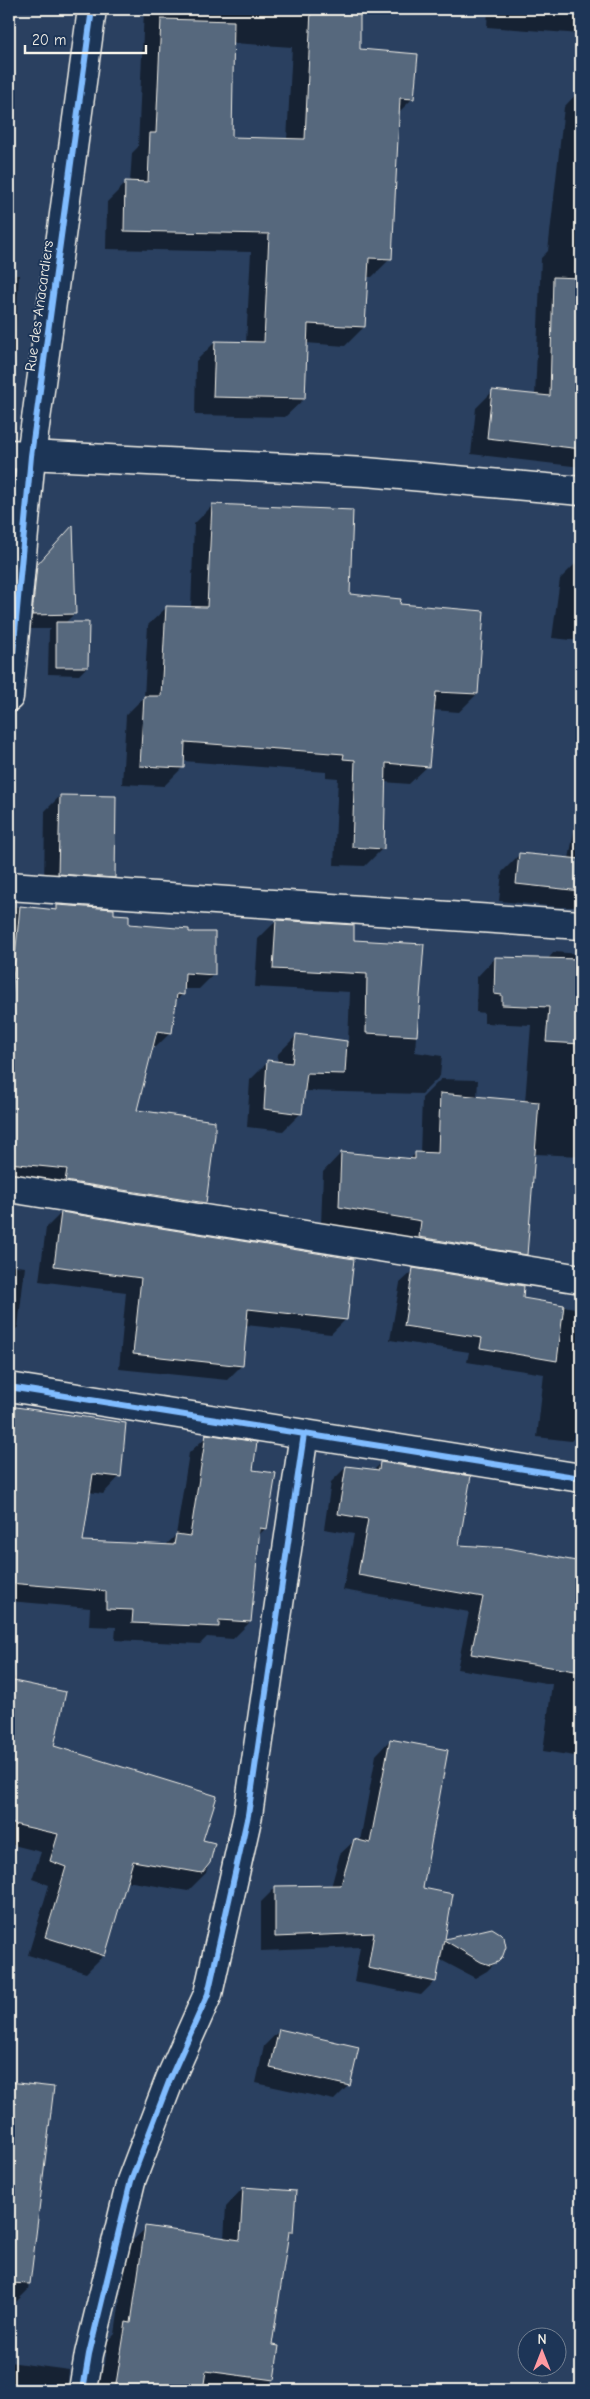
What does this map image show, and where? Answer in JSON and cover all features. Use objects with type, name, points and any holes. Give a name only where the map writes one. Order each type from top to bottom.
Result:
[{"type":"street","name":"Rue des Anacardiers","points":[[9,697],[20,455],[92,9]]},
{"type":"street","points":[[20,455],[366,472],[581,491]]},
{"type":"street","points":[[9,886],[581,926]]},
{"type":"street","points":[[9,1188],[581,1279]]},
{"type":"street","points":[[9,1387],[581,1478]]},
{"type":"street","points":[[84,2390],[89,2354],[130,2181],[170,2079],[208,1994],[248,1815],[304,1434]]},
{"type":"building","points":[[311,9],[360,9],[360,49],[418,54],[414,99],[400,98],[392,259],[369,258],[365,327],[308,324],[305,399],[213,397],[215,341],[264,342],[269,234],[124,231],[125,181],[148,182],[150,133],[156,133],[161,19],[234,21],[232,137],[305,139]]},
{"type":"building","points":[[553,277],[581,278],[581,449],[487,438],[492,390],[550,396]]},
{"type":"building","points":[[212,504],[353,510],[350,594],[401,599],[400,604],[484,611],[478,694],[436,692],[429,767],[386,763],[384,849],[352,847],[355,760],[343,759],[344,754],[185,742],[184,768],[140,766],[144,696],[161,696],[166,606],[207,607]]},
{"type":"building","points":[[73,525],[76,614],[32,615],[37,565]]},
{"type":"building","points":[[56,622],[89,622],[88,667],[56,667]]},
{"type":"building","points":[[60,795],[116,796],[115,878],[58,874]]},
{"type":"building","points":[[519,853],[581,859],[581,891],[516,884]]},
{"type":"building","points":[[57,905],[114,909],[114,914],[129,915],[129,924],[189,929],[189,932],[215,932],[215,975],[185,973],[184,995],[177,994],[172,1033],[157,1031],[137,1110],[215,1121],[215,1135],[206,1203],[65,1181],[67,1169],[9,1163],[9,1020],[20,906],[57,910]]},
{"type":"building","points":[[276,920],[354,925],[354,940],[424,944],[417,1036],[366,1033],[367,974],[273,969]]},
{"type":"building","points":[[495,957],[581,959],[581,1044],[546,1042],[549,1007],[502,1005],[502,995],[494,994]]},
{"type":"building","points":[[296,1034],[347,1041],[345,1074],[307,1073],[302,1114],[264,1109],[267,1060],[292,1063]]},
{"type":"building","points":[[440,1093],[539,1102],[527,1255],[419,1237],[421,1221],[339,1207],[341,1152],[415,1159],[415,1152],[438,1153]]},
{"type":"building","points":[[61,1212],[354,1259],[347,1320],[248,1309],[243,1366],[133,1354],[141,1278],[54,1266]]},
{"type":"building","points":[[413,1268],[524,1286],[523,1298],[564,1305],[557,1361],[480,1348],[482,1338],[404,1326]]},
{"type":"building","points":[[9,1406],[126,1423],[121,1477],[93,1474],[83,1541],[174,1545],[176,1534],[190,1536],[206,1434],[257,1442],[253,1470],[276,1473],[267,1529],[260,1528],[251,1622],[219,1620],[219,1627],[132,1623],[133,1610],[106,1609],[106,1591],[9,1583],[9,1529],[14,1495],[9,1494]]},
{"type":"building","points":[[380,1462],[471,1476],[459,1545],[508,1548],[581,1562],[581,1672],[471,1654],[483,1597],[358,1575],[368,1519],[338,1514],[346,1466],[379,1470]]},
{"type":"building","points":[[9,1680],[66,1692],[54,1746],[217,1796],[203,1840],[215,1843],[210,1863],[202,1873],[133,1861],[105,1956],[45,1937],[66,1867],[50,1861],[58,1834],[9,1823]]},
{"type":"building","points":[[390,1739],[448,1750],[423,1888],[453,1894],[445,1939],[492,1928],[500,1933],[504,1937],[506,1947],[502,1958],[498,1962],[490,1965],[481,1962],[444,1940],[436,1982],[368,1968],[374,1933],[275,1937],[275,1886],[341,1885],[354,1839],[370,1843]]},
{"type":"building","points":[[279,2029],[359,2047],[350,2086],[270,2068]]},
{"type":"building","points":[[9,2082],[54,2087],[30,2284],[9,2283]]},
{"type":"building","points":[[243,2187],[296,2191],[293,2232],[289,2232],[272,2345],[279,2346],[274,2380],[206,2371],[203,2390],[115,2390],[126,2322],[131,2323],[145,2226],[240,2240]]},
{"type":"cycle path","points":[[9,697],[31,456],[92,9]]},
{"type":"cycle path","points":[[9,1387],[581,1478]]},
{"type":"cycle path","points":[[83,2390],[89,2354],[131,2181],[170,2079],[208,1994],[248,1815],[304,1434]]}]
